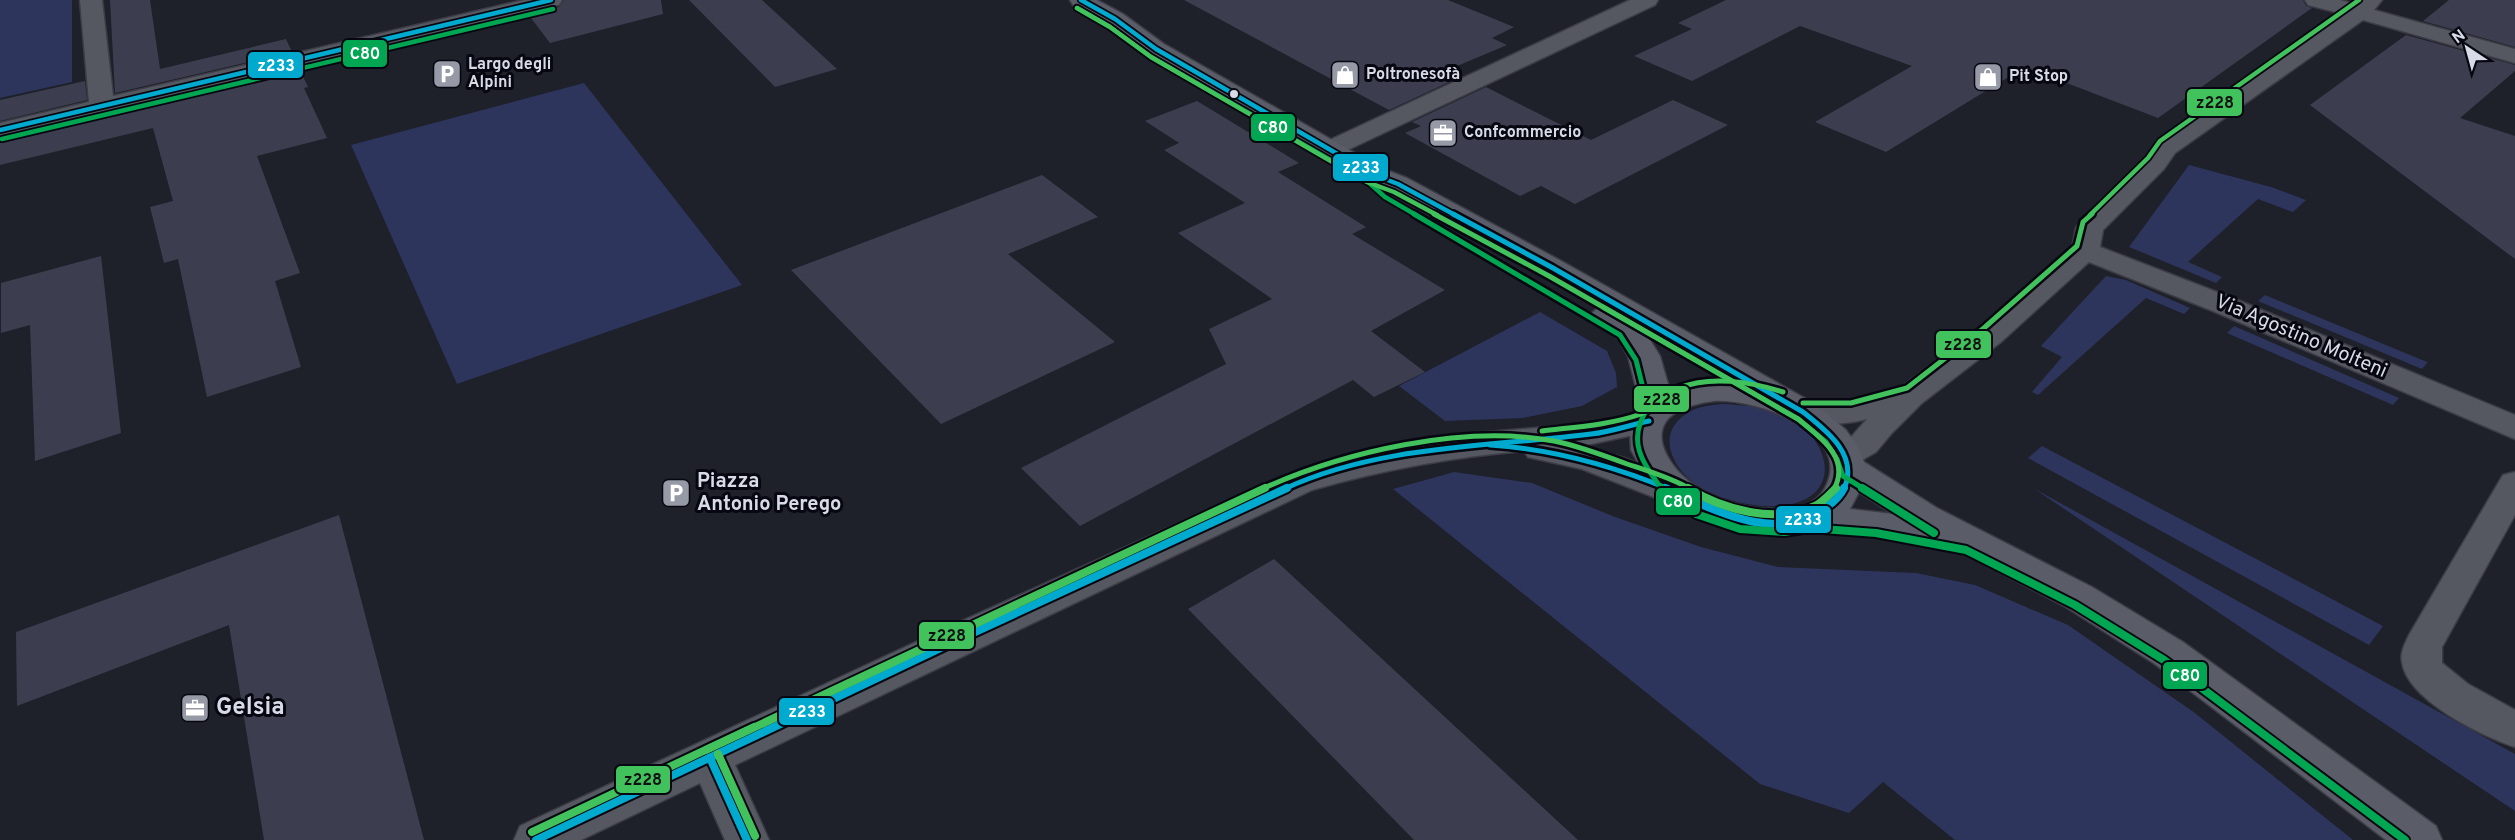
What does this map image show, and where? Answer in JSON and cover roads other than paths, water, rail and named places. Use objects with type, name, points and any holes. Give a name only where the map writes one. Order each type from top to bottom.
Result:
[{"type":"main road","points":[[1081,0],[1115,19],[1156,49],[1372,174],[1398,184],[1553,268],[1795,408],[1833,436],[1847,462],[1924,517],[2079,597],[2160,648],[2420,840]]},
{"type":"main road","points":[[1372,174],[1389,189],[1540,274],[1626,328],[1637,340],[1649,368],[1654,416],[1646,439],[1650,459],[1668,484],[1681,495],[1700,506],[1741,520],[1784,523],[1809,519],[1877,524],[1969,541]]},
{"type":"main road","points":[[1654,416],[1684,396],[1720,390],[1762,395],[1795,408]]},
{"type":"main road","points":[[1809,519],[1821,514],[1844,494],[1847,462]]},
{"type":"street","points":[[91,0],[102,107]]},
{"type":"street","points":[[0,130],[551,0]]},
{"type":"street","points":[[1330,149],[1647,0]]},
{"type":"street","points":[[2316,0],[2365,6],[2515,56]]},
{"type":"street","points":[[1847,462],[1879,426],[1911,396],[1990,334],[2085,251],[2090,228],[2155,164],[2166,148],[2365,6]]},
{"type":"street","name":"Via Agostino Molteni","points":[[2085,251],[2224,305],[2515,428]]},
{"type":"street","points":[[1795,408],[1852,412],[1911,396]]},
{"type":"street","points":[[1490,445],[1593,434],[1654,416]]},
{"type":"street","points":[[536,840],[945,646],[1300,482],[1364,463],[1466,445],[1490,445],[1551,450],[1586,459],[1631,474],[1681,495]]},
{"type":"street","points":[[2515,484],[2423,646],[2420,658],[2427,675],[2469,705],[2515,730]]},
{"type":"street","points":[[710,758],[747,840]]},
{"type":"place","name":"Largo degli Alpini","points":[[447,74]]},
{"type":"place","name":"Poltronesofà","points":[[1345,75]]},
{"type":"place","name":"Pit Stop","points":[[1988,77]]},
{"type":"place","name":"Confcommercio","points":[[1443,133]]},
{"type":"place","name":"Piazza Antonio Perego","points":[[676,493]]},
{"type":"place","name":"Gelsia","points":[[195,708]]}]
